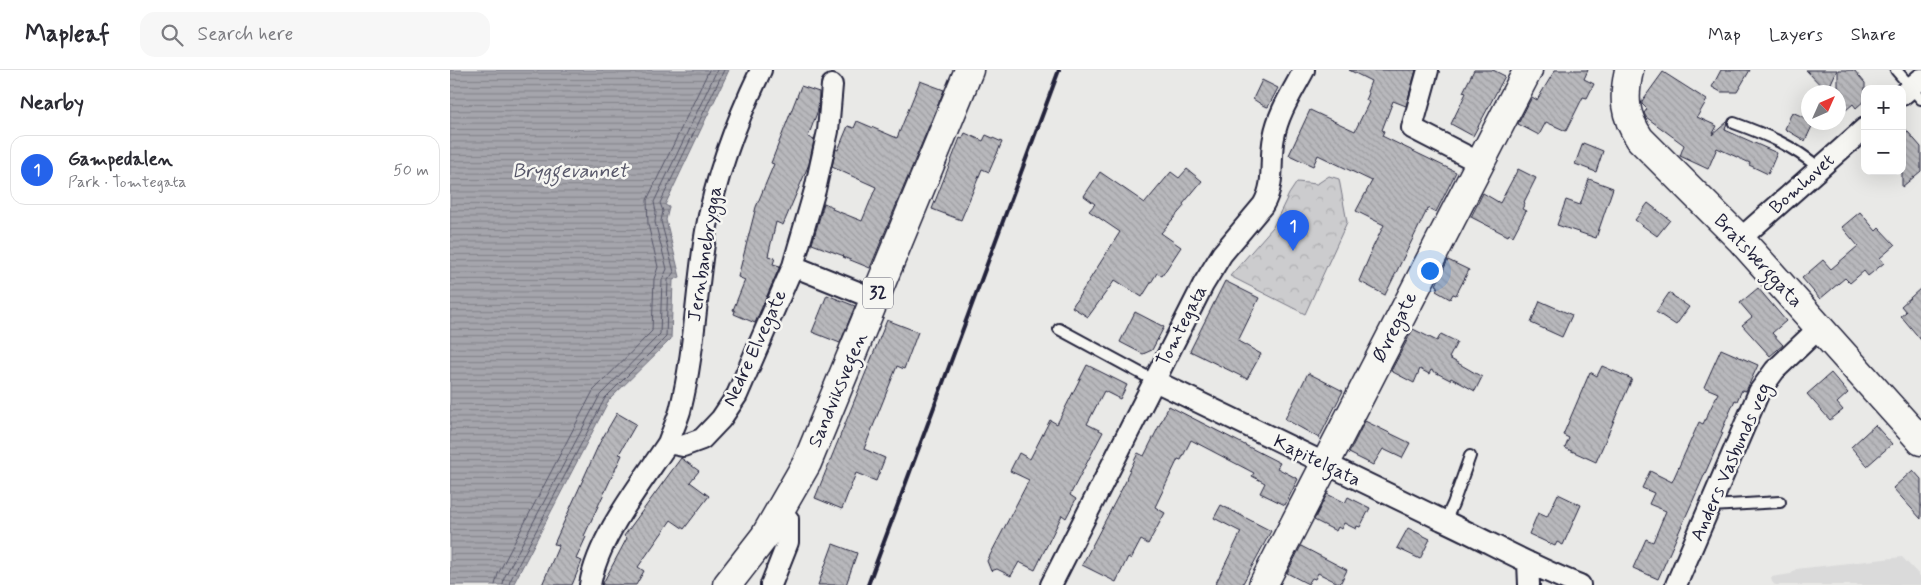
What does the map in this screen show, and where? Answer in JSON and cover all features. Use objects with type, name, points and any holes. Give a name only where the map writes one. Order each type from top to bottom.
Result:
[{"type":"street","name":"Jernbanebrygga","points":[[668,442],[680,412],[686,380],[706,232],[714,191],[725,154],[761,70]]},
{"type":"street","name":"Sandviksvegen","points":[[727,585],[780,513],[807,463],[969,70]]},
{"type":"street","name":"Tomtegata","points":[[1051,585],[1214,266],[1263,205],[1268,196],[1271,186],[1274,138],[1277,124],[1304,70]]},
{"type":"street","points":[[1428,70],[1412,128],[1480,163]]},
{"type":"street","name":"Øvregate","points":[[1263,585],[1528,70]]},
{"type":"street","name":"Bratsberggata","points":[[1629,70],[1626,109],[1633,129],[1640,139],[1740,239],[1921,441]]},
{"type":"street","name":"Nedre Elvegate","points":[[668,442],[683,446],[702,439],[721,419],[737,395],[793,266],[815,190],[828,131],[832,85]]},
{"type":"street","name":"Bomhovet","points":[[1740,239],[1863,130]]},
{"type":"street","points":[[793,266],[875,299]]},
{"type":"street","name":"Anders Vasbunds veg","points":[[1676,585],[1759,392],[1775,370],[1820,327]]},
{"type":"street","name":"Kapitelgata","points":[[1155,381],[1324,465],[1580,585]]},
{"type":"street","points":[[590,585],[593,570],[611,529],[668,442]]},
{"type":"street","points":[[771,585],[788,542],[788,519],[780,513]]},
{"type":"street","points":[[1528,562],[1529,585]]},
{"type":"lane","points":[[1896,70],[1914,90]]},
{"type":"lane","points":[[1734,123],[1778,140],[1819,168]]},
{"type":"lane","name":"Kapitelgata","points":[[1059,329],[1155,381]]},
{"type":"lane","points":[[1445,521],[1470,456]]},
{"type":"lane","points":[[1711,506],[1780,502]]},
{"type":"shaded area","points":[[1902,557],[1921,577],[1921,585],[1775,585],[1771,577],[1791,574],[1796,569]]},
{"type":"green space","points":[[1329,176],[1339,179],[1347,222],[1305,314],[1230,276],[1273,227],[1297,182],[1317,184]]},
{"type":"water","name":"Bryggevannet","points":[[450,70],[729,70],[665,205],[669,207],[666,220],[680,277],[673,280],[671,339],[609,400],[513,585],[450,585]]},
{"type":"building","points":[[1349,70],[1416,70],[1406,106],[1393,101],[1382,130],[1384,131],[1382,136],[1456,172],[1436,212],[1428,208],[1385,295],[1359,281],[1384,225],[1356,211],[1372,181],[1318,155],[1313,166],[1289,155],[1310,110],[1355,131],[1369,102],[1366,100],[1371,81]]},
{"type":"building","points":[[1474,70],[1493,70],[1505,76],[1473,136],[1451,124],[1466,93],[1463,92]]},
{"type":"building","points":[[1555,70],[1588,70],[1584,79],[1594,84],[1587,98],[1583,97],[1566,131],[1546,122],[1539,135],[1518,124],[1532,97],[1537,100]]},
{"type":"building","points":[[1721,70],[1750,70],[1737,92],[1721,92],[1712,87]]},
{"type":"building","points":[[1806,70],[1837,70],[1830,85],[1820,85]]},
{"type":"building","points":[[1838,70],[1854,70],[1865,83],[1865,85],[1861,85],[1861,104],[1856,108],[1853,104],[1846,110],[1846,85],[1838,85]]},
{"type":"building","points":[[1663,72],[1707,100],[1697,117],[1717,126],[1712,135],[1727,122],[1725,130],[1777,153],[1768,174],[1749,165],[1750,163],[1717,148],[1708,169],[1680,156],[1684,145],[1646,117],[1644,113],[1647,109],[1642,104],[1642,101]]},
{"type":"building","points":[[1262,80],[1278,88],[1268,107],[1253,99]]},
{"type":"building","points":[[920,81],[944,90],[870,268],[812,244],[824,203],[833,207],[832,209],[862,221],[876,187],[832,167],[836,149],[838,150],[848,126],[854,128],[857,121],[897,138]]},
{"type":"building","points":[[801,86],[819,92],[818,110],[808,137],[814,140],[809,164],[783,225],[776,222],[768,256],[775,258],[773,264],[780,266],[755,323],[734,314],[735,311],[733,310],[745,280],[738,277],[756,207],[774,164],[771,163]]},
{"type":"building","points":[[1792,112],[1801,116],[1801,130],[1810,130],[1805,141],[1785,129]]},
{"type":"building","points":[[1906,130],[1921,147],[1921,171],[1902,187],[1902,175],[1906,175]]},
{"type":"building","points":[[965,133],[983,141],[986,135],[1002,142],[989,172],[982,169],[961,220],[932,209],[960,138],[962,139]]},
{"type":"building","points":[[1583,143],[1603,151],[1596,172],[1575,164]]},
{"type":"building","points":[[1187,169],[1202,181],[1161,233],[1181,247],[1162,276],[1157,273],[1142,297],[1115,280],[1088,317],[1072,307],[1120,232],[1089,211],[1095,204],[1084,196],[1100,172],[1145,203],[1171,172],[1179,178]]},
{"type":"building","points":[[1518,169],[1536,178],[1524,202],[1522,209],[1526,211],[1513,236],[1509,234],[1508,236],[1471,217],[1483,193],[1500,203]]},
{"type":"building","points":[[1589,179],[1613,188],[1596,238],[1557,225],[1566,200],[1580,205]]},
{"type":"building","points":[[1648,203],[1670,220],[1657,236],[1635,220]]},
{"type":"building","points":[[1860,212],[1876,231],[1879,228],[1895,245],[1880,258],[1884,263],[1868,276],[1864,271],[1850,283],[1845,278],[1820,299],[1802,278],[1823,260],[1831,269],[1858,246],[1842,227]]},
{"type":"building","points":[[1448,260],[1469,270],[1456,295],[1453,294],[1450,299],[1436,291],[1438,286],[1436,285]]},
{"type":"building","points":[[1225,281],[1259,298],[1238,341],[1261,354],[1247,379],[1190,351]]},
{"type":"building","points":[[1758,288],[1786,321],[1772,333],[1783,345],[1770,356],[1742,325],[1752,317],[1740,303]]},
{"type":"building","points":[[1921,288],[1921,340],[1901,316],[1906,312],[1901,306]]},
{"type":"building","points":[[1669,293],[1689,307],[1676,325],[1656,312]]},
{"type":"building","points":[[827,295],[855,306],[840,343],[812,332]]},
{"type":"building","points":[[1540,301],[1572,315],[1562,337],[1531,323]]},
{"type":"building","points":[[1135,312],[1164,327],[1152,350],[1143,354],[1120,342]]},
{"type":"building","points":[[887,320],[918,332],[904,369],[897,366],[864,449],[885,458],[876,481],[856,473],[842,509],[815,498]]},
{"type":"building","points":[[1413,329],[1437,341],[1441,334],[1457,342],[1449,358],[1482,377],[1475,391],[1431,370],[1429,374],[1420,369],[1414,383],[1391,371]]},
{"type":"building","points":[[1721,349],[1758,365],[1746,391],[1742,390],[1737,401],[1735,400],[1721,432],[1723,433],[1658,579],[1633,568],[1646,539],[1653,542],[1666,511],[1649,504],[1654,493],[1642,488],[1650,471],[1672,482],[1699,422],[1703,424],[1718,393],[1704,387]]},
{"type":"building","points":[[1087,365],[1127,385],[1120,399],[1104,391],[1087,424],[1103,432],[1070,495],[1076,499],[1066,518],[1062,515],[1035,570],[1019,562],[1011,576],[997,569],[991,571],[987,561],[1029,480],[1010,471],[1019,453],[1030,459],[1050,420],[1057,424]]},
{"type":"building","points":[[1602,366],[1632,379],[1596,462],[1565,448],[1569,438],[1563,435],[1590,372],[1597,376]]},
{"type":"building","points":[[1308,373],[1343,391],[1319,438],[1285,419]]},
{"type":"building","points":[[1831,373],[1848,393],[1837,403],[1843,410],[1830,420],[1807,394]]},
{"type":"building","points":[[1169,406],[1280,463],[1277,468],[1298,479],[1285,505],[1260,493],[1265,483],[1252,476],[1254,473],[1191,440],[1181,460],[1178,459],[1155,507],[1165,513],[1148,544],[1141,540],[1131,559],[1128,557],[1116,582],[1082,565],[1127,479],[1138,453],[1144,456]]},
{"type":"building","points":[[617,413],[636,424],[619,454],[622,455],[584,536],[586,537],[576,559],[582,561],[572,585],[542,585],[559,545],[554,544],[599,444]]},
{"type":"building","points":[[1365,421],[1410,443],[1402,458],[1383,449],[1373,465],[1349,453]]},
{"type":"building","points":[[1875,425],[1892,444],[1867,466],[1851,447]]},
{"type":"building","points":[[681,458],[699,471],[690,482],[709,496],[684,529],[671,520],[638,567],[644,571],[636,585],[602,585],[627,538],[624,536]]},
{"type":"building","points":[[1913,470],[1921,479],[1921,519],[1893,488]]},
{"type":"building","points":[[1327,494],[1345,503],[1348,497],[1370,508],[1360,527],[1357,526],[1356,529],[1344,523],[1341,529],[1338,527],[1336,531],[1314,520]]},
{"type":"building","points":[[1558,494],[1581,505],[1563,545],[1557,542],[1555,546],[1529,534],[1538,513],[1547,517]]},
{"type":"building","points":[[1221,505],[1271,531],[1242,585],[1215,585],[1241,532],[1214,518]]},
{"type":"building","points":[[1408,528],[1430,539],[1420,559],[1397,548]]},
{"type":"building","points":[[833,544],[857,553],[846,585],[818,585]]},
{"type":"building","points":[[1301,546],[1347,570],[1340,584],[1318,573],[1315,579],[1312,578],[1308,584],[1287,573]]},
{"type":"railway","points":[[868,585],[1059,70]]},
{"type":"place","name":"Gampedalen","points":[[1293,251]]}]
